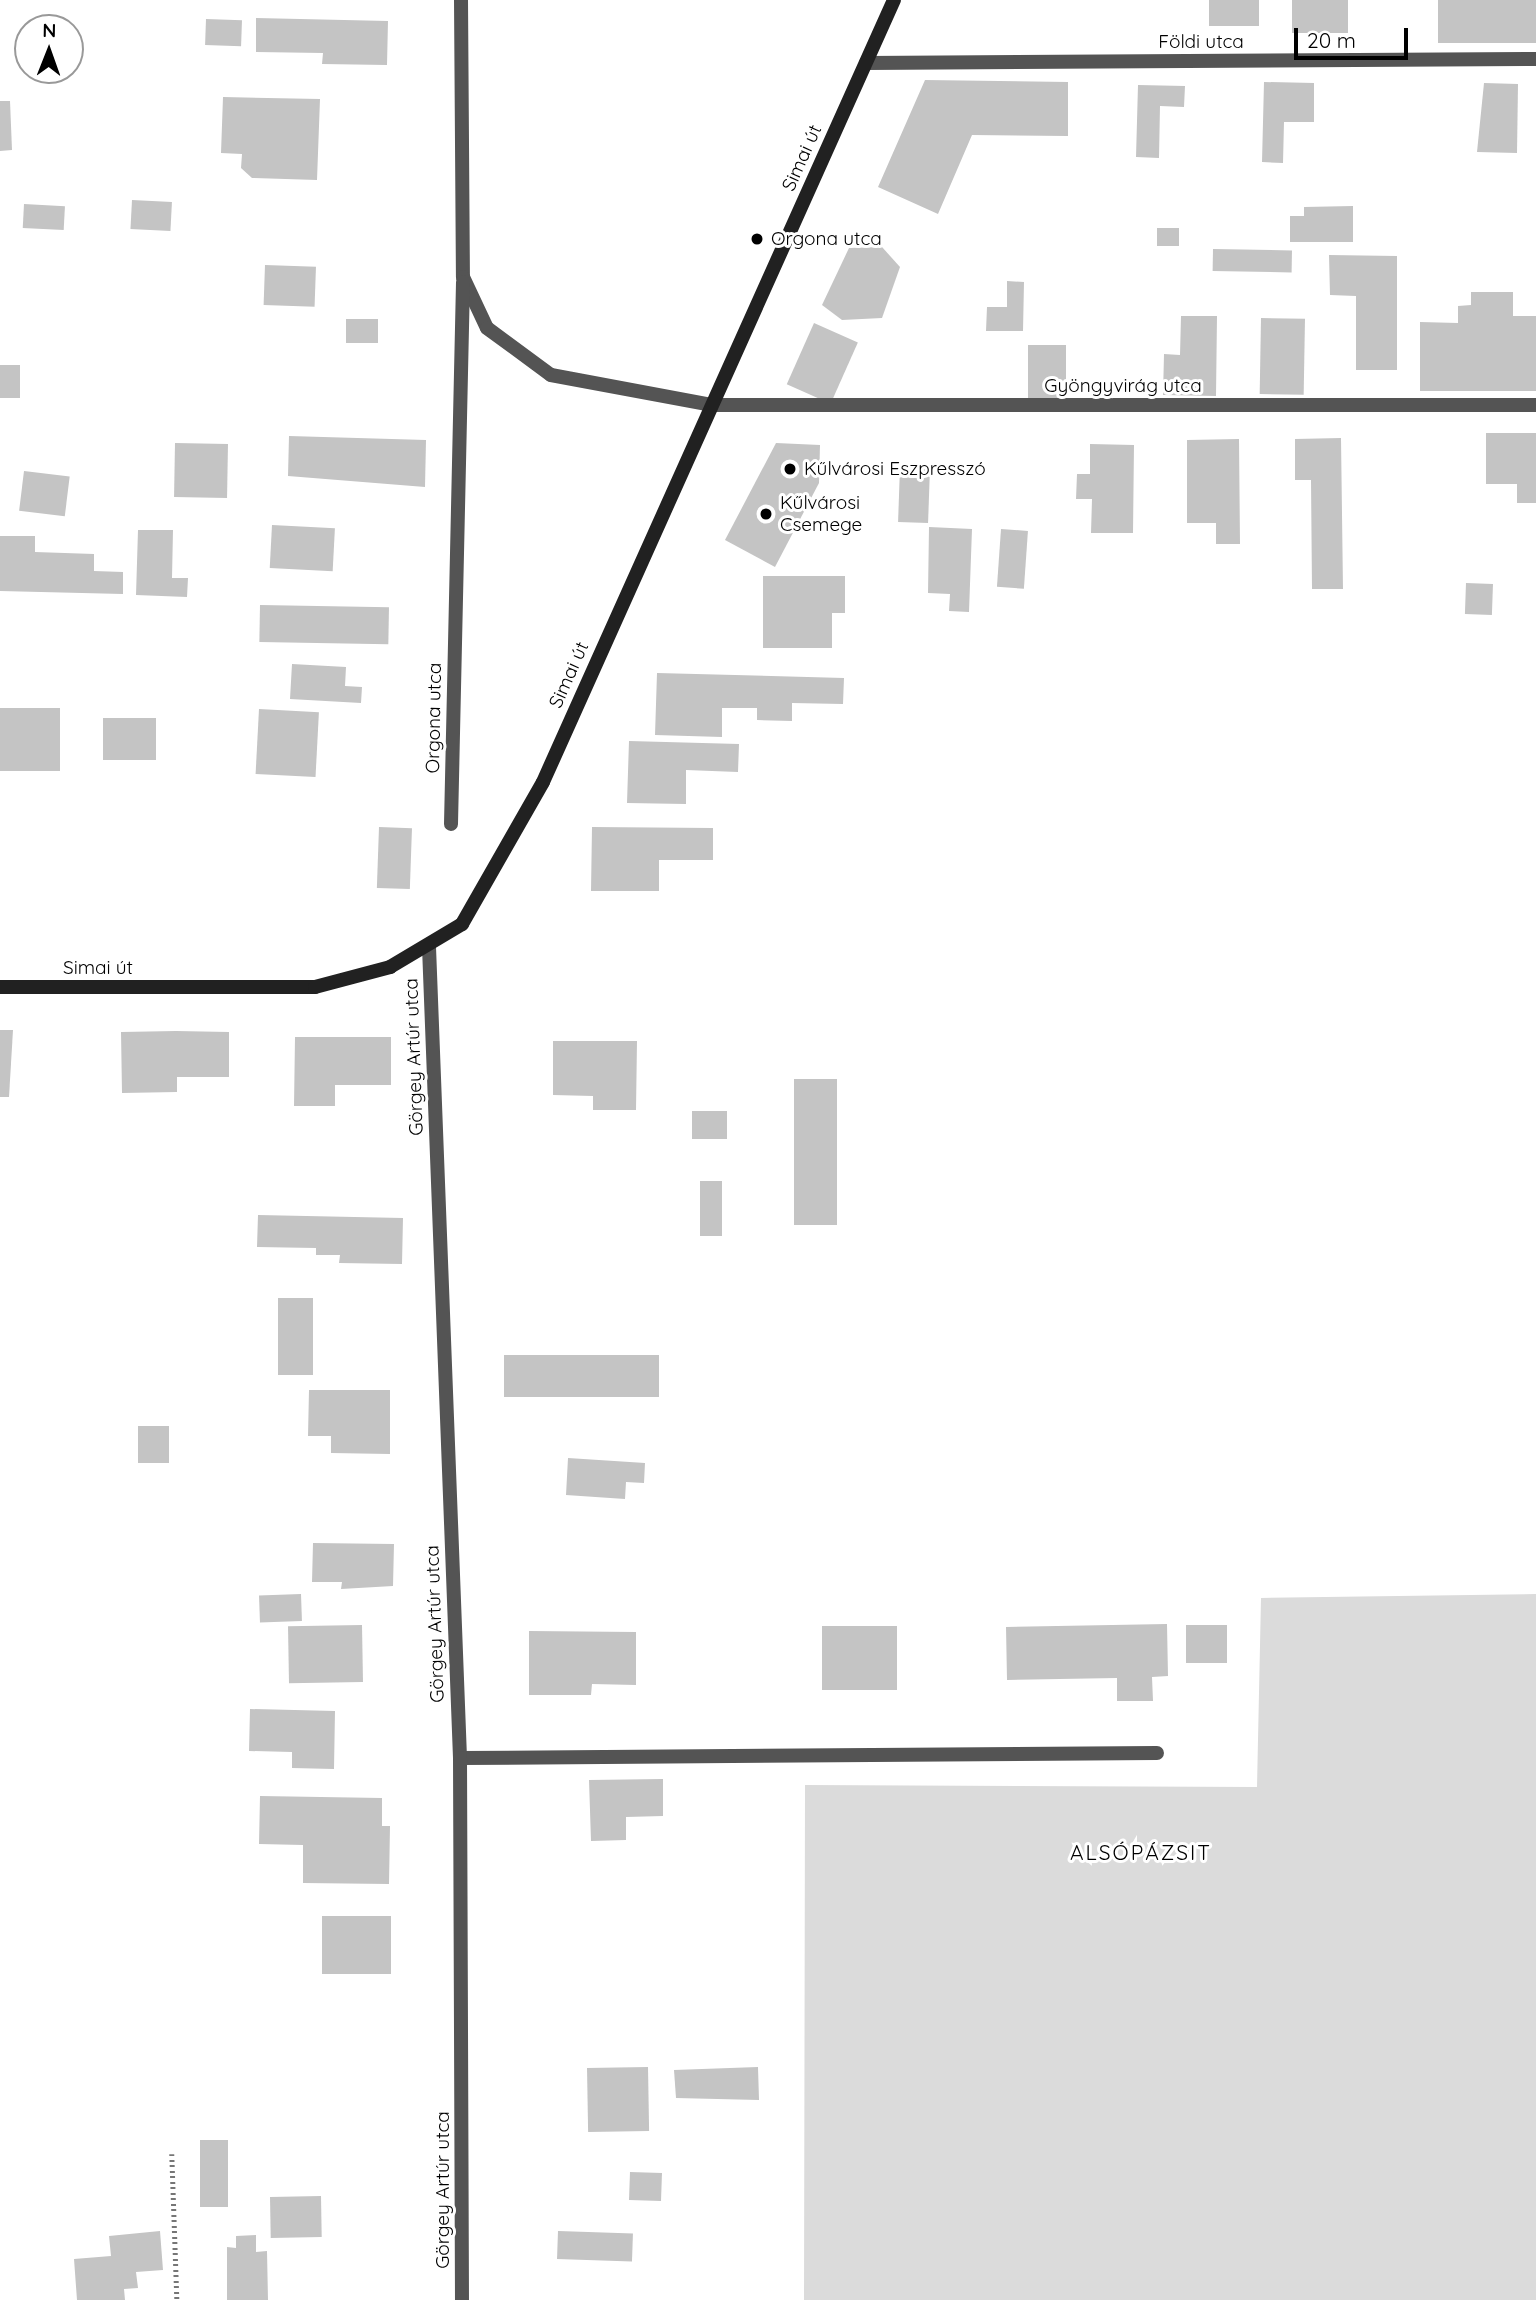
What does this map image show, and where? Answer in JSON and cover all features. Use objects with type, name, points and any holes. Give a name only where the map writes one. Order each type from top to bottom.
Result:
[{"type":"main road","name":"Simai út","points":[[0,987],[315,987],[390,967],[429,947],[462,924],[512,844],[894,0]]},
{"type":"street","name":"Orgona utca","points":[[451,824],[463,277],[461,0]]},
{"type":"street","name":"Földi utca","points":[[866,63],[1536,59]]},
{"type":"street","name":"Orgona utca","points":[[463,277],[486,328],[551,375],[711,405]]},
{"type":"street","name":"Gyöngyvirág utca","points":[[711,405],[1536,405]]},
{"type":"street","name":"Görgey Artúr utca","points":[[429,947],[460,1758],[462,2300]]},
{"type":"street","points":[[460,1758],[1157,1754]]},
{"type":"path","points":[[172,2154],[177,2300]]},
{"type":"shaded area","points":[[1536,1594],[1536,2300],[804,2300],[805,1785],[1257,1787],[1261,1598]]},
{"type":"building","points":[[1209,0],[1259,0],[1259,26],[1209,26]]},
{"type":"building","points":[[1292,0],[1348,0],[1348,33],[1292,33]]},
{"type":"building","points":[[1438,0],[1536,0],[1536,43],[1438,43]]},
{"type":"building","points":[[256,18],[388,21],[387,65],[322,64],[323,53],[256,52]]},
{"type":"building","points":[[206,19],[242,20],[241,46],[205,45]]},
{"type":"building","points":[[925,80],[1068,82],[1068,136],[972,135],[938,214],[878,187]]},
{"type":"building","points":[[1264,82],[1314,83],[1314,122],[1284,122],[1283,163],[1262,162]]},
{"type":"building","points":[[1484,83],[1518,84],[1517,153],[1477,152]]},
{"type":"building","points":[[1138,85],[1185,86],[1184,107],[1160,106],[1159,158],[1136,157]]},
{"type":"building","points":[[223,97],[320,99],[317,180],[252,178],[241,168],[242,154],[221,153]]},
{"type":"building","points":[[0,101],[10,101],[12,150],[0,151]]},
{"type":"building","points":[[132,200],[172,202],[170,231],[130,229]]},
{"type":"building","points":[[24,204],[65,206],[64,230],[23,228]]},
{"type":"building","points":[[1353,206],[1353,242],[1290,242],[1290,216],[1304,216],[1304,207]]},
{"type":"building","points":[[1157,228],[1179,228],[1179,246],[1157,246]]},
{"type":"building","points":[[882,247],[900,267],[882,318],[842,320],[822,305],[849,248]]},
{"type":"building","points":[[1213,249],[1292,250],[1292,272],[1213,271]]},
{"type":"building","points":[[1329,255],[1397,256],[1397,370],[1356,370],[1356,296],[1330,295]]},
{"type":"building","points":[[265,265],[316,267],[315,307],[264,305]]},
{"type":"building","points":[[1007,281],[1024,282],[1023,331],[986,331],[987,307],[1007,307]]},
{"type":"building","points":[[1471,292],[1513,292],[1513,316],[1536,316],[1536,391],[1420,391],[1420,322],[1458,323],[1458,306],[1471,305]]},
{"type":"building","points":[[1181,316],[1217,316],[1216,396],[1163,395],[1164,354],[1180,355]]},
{"type":"building","points":[[1261,318],[1305,319],[1304,395],[1260,394]]},
{"type":"building","points":[[346,319],[378,319],[378,343],[346,343]]},
{"type":"building","points":[[814,323],[858,343],[831,404],[787,384]]},
{"type":"building","points":[[1028,345],[1066,345],[1066,398],[1028,398]]},
{"type":"building","points":[[0,365],[20,365],[20,398],[0,398]]},
{"type":"building","points":[[1486,433],[1536,433],[1536,503],[1517,503],[1517,484],[1486,484]]},
{"type":"building","points":[[289,436],[426,440],[425,487],[288,476]]},
{"type":"building","points":[[1341,438],[1343,589],[1312,589],[1311,480],[1295,480],[1295,439]]},
{"type":"building","points":[[1239,439],[1240,544],[1216,544],[1216,523],[1187,523],[1187,440]]},
{"type":"building","points":[[175,443],[228,444],[227,498],[174,497]]},
{"type":"building","points":[[776,443],[820,445],[819,483],[775,567],[725,540]]},
{"type":"building","points":[[1090,444],[1134,445],[1133,533],[1091,533],[1092,499],[1076,499],[1077,474],[1090,474]]},
{"type":"building","points":[[900,467],[930,468],[928,523],[898,522]]},
{"type":"building","points":[[24,471],[70,477],[65,516],[19,511]]},
{"type":"building","points":[[272,525],[335,528],[333,571],[270,568]]},
{"type":"building","points":[[929,527],[972,529],[969,612],[949,611],[950,594],[928,593]]},
{"type":"building","points":[[1001,529],[1028,531],[1024,589],[997,587]]},
{"type":"building","points":[[138,530],[173,530],[172,578],[188,578],[187,597],[136,595]]},
{"type":"building","points":[[0,536],[35,536],[35,552],[94,554],[94,571],[123,572],[123,594],[0,591]]},
{"type":"building","points":[[763,576],[845,576],[845,613],[832,613],[832,648],[763,648]]},
{"type":"building","points":[[1466,583],[1493,584],[1492,615],[1465,614]]},
{"type":"building","points":[[260,605],[389,607],[388,644],[259,642]]},
{"type":"building","points":[[292,664],[346,667],[345,686],[362,687],[361,703],[290,699]]},
{"type":"building","points":[[657,673],[844,678],[843,704],[792,703],[792,721],[757,720],[757,708],[722,708],[722,737],[655,735]]},
{"type":"building","points":[[0,708],[60,708],[60,771],[0,771]]},
{"type":"building","points":[[259,709],[319,712],[316,777],[256,774]]},
{"type":"building","points":[[103,718],[156,718],[156,760],[103,760]]},
{"type":"building","points":[[629,741],[739,744],[738,772],[686,770],[686,804],[627,803]]},
{"type":"building","points":[[379,827],[412,828],[410,889],[377,888]]},
{"type":"building","points":[[592,827],[713,828],[713,860],[659,860],[659,891],[591,891]]},
{"type":"building","points":[[0,1030],[13,1030],[9,1097],[0,1097]]},
{"type":"building","points":[[121,1032],[229,1032],[229,1077],[177,1077],[177,1092],[122,1093]]},
{"type":"building","points":[[295,1037],[391,1037],[391,1085],[335,1085],[335,1106],[294,1106]]},
{"type":"building","points":[[553,1041],[637,1041],[636,1110],[593,1110],[593,1096],[553,1095]]},
{"type":"building","points":[[794,1079],[837,1079],[837,1225],[794,1225]]},
{"type":"building","points":[[692,1111],[727,1111],[727,1139],[692,1139]]},
{"type":"building","points":[[700,1181],[722,1181],[722,1236],[700,1236]]},
{"type":"building","points":[[258,1215],[403,1218],[402,1264],[339,1263],[340,1255],[316,1255],[316,1248],[257,1247]]},
{"type":"building","points":[[278,1298],[313,1298],[313,1375],[278,1375]]},
{"type":"building","points":[[504,1355],[659,1355],[659,1397],[504,1397]]},
{"type":"building","points":[[309,1390],[390,1390],[390,1454],[331,1453],[331,1436],[308,1436]]},
{"type":"building","points":[[138,1426],[169,1426],[169,1463],[138,1463]]},
{"type":"building","points":[[568,1458],[645,1463],[644,1483],[626,1482],[625,1499],[566,1495]]},
{"type":"building","points":[[313,1543],[394,1544],[393,1586],[341,1589],[342,1582],[312,1582]]},
{"type":"building","points":[[301,1594],[302,1621],[260,1622],[259,1595]]},
{"type":"building","points":[[1167,1624],[1168,1676],[1152,1677],[1153,1701],[1117,1701],[1117,1678],[1007,1680],[1006,1627]]},
{"type":"building","points":[[362,1625],[363,1682],[289,1683],[288,1626]]},
{"type":"building","points":[[1186,1625],[1227,1625],[1227,1663],[1186,1663]]},
{"type":"building","points":[[822,1626],[897,1626],[897,1690],[822,1690]]},
{"type":"building","points":[[529,1631],[636,1632],[636,1685],[592,1684],[591,1695],[529,1695]]},
{"type":"building","points":[[250,1709],[335,1711],[334,1769],[292,1768],[292,1752],[249,1751]]},
{"type":"building","points":[[663,1779],[663,1816],[626,1817],[626,1840],[591,1841],[589,1780]]},
{"type":"building","points":[[260,1796],[382,1798],[382,1826],[390,1826],[389,1884],[303,1883],[303,1845],[259,1844]]},
{"type":"building","points":[[322,1916],[391,1916],[391,1974],[322,1974]]},
{"type":"building","points":[[648,2067],[649,2131],[588,2132],[587,2068]]},
{"type":"building","points":[[758,2067],[759,2100],[676,2098],[674,2070]]},
{"type":"building","points":[[200,2140],[228,2140],[228,2207],[200,2207]]},
{"type":"building","points":[[630,2172],[662,2173],[661,2201],[629,2200]]},
{"type":"building","points":[[321,2196],[322,2237],[271,2238],[270,2197]]},
{"type":"building","points":[[160,2231],[163,2270],[136,2272],[138,2288],[124,2289],[125,2300],[77,2300],[74,2259],[111,2256],[109,2236]]},
{"type":"building","points":[[558,2231],[633,2234],[632,2262],[557,2259]]},
{"type":"building","points":[[256,2235],[256,2252],[267,2251],[268,2300],[227,2300],[227,2247],[236,2248],[236,2236]]},
{"type":"place","name":"Orgona utca","points":[[757,239]]},
{"type":"place","name":"Kűlvárosi Eszpresszó","points":[[790,469]]},
{"type":"place","name":"Kűlvárosi Csemege","points":[[766,514]]},
{"type":"district","name":"ALSÓPÁZSIT","points":[[1141,1852]]}]
